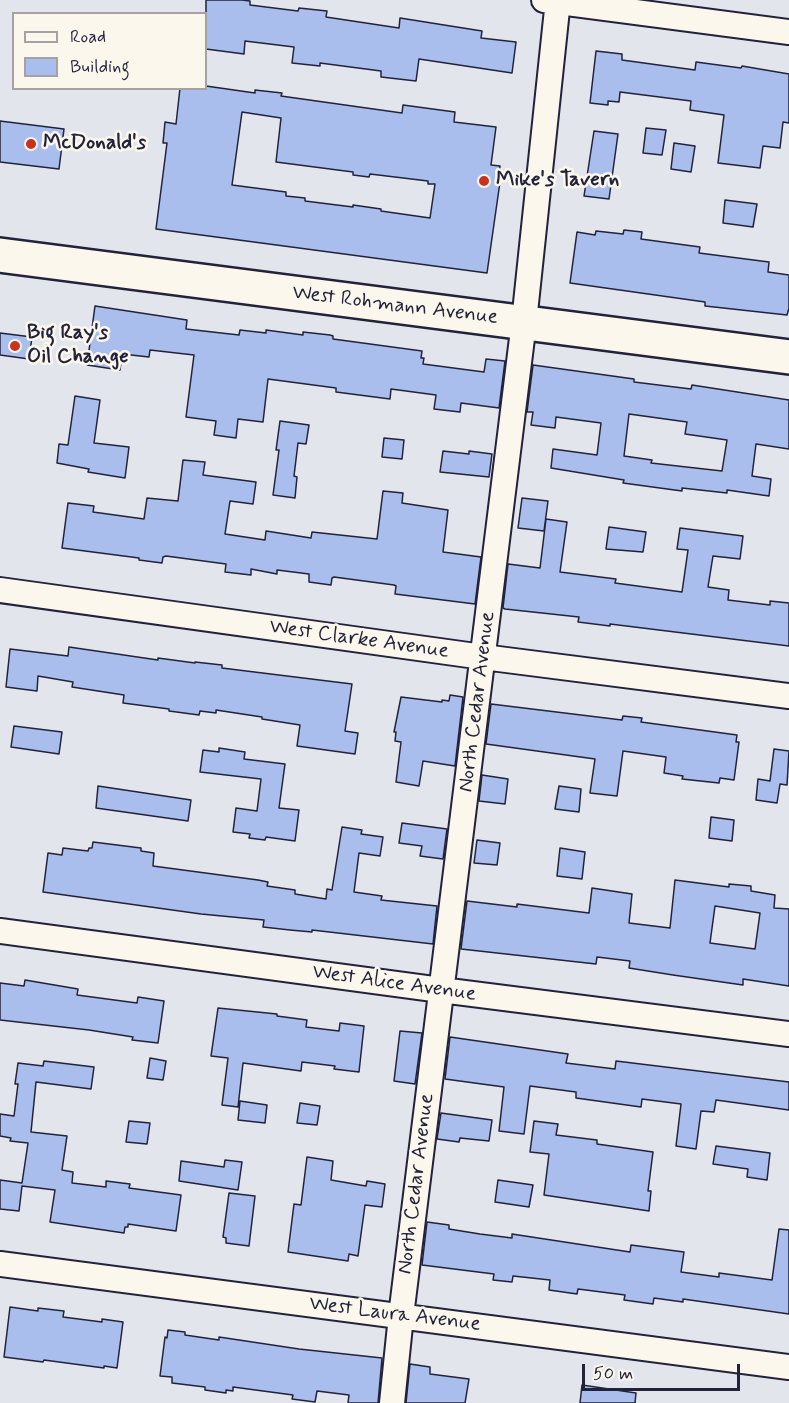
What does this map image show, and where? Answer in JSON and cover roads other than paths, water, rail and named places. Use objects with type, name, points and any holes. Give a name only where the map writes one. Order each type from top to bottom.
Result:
[{"type":"street","points":[[553,1],[789,32]]},
{"type":"street","name":"North Cedar Avenue","points":[[392,1403],[524,322],[553,1]]},
{"type":"street","name":"West Rohmann Avenue","points":[[0,255],[789,357]]},
{"type":"street","name":"West Clarke Avenue","points":[[0,590],[483,657],[789,696]]},
{"type":"street","name":"West Alice Avenue","points":[[0,931],[789,1034]]},
{"type":"street","name":"West Laura Avenue","points":[[0,1264],[789,1367]]},
{"type":"place","name":"McDonald's","points":[[31,144]]},
{"type":"place","name":"Mike's Tavern","points":[[484,181]]},
{"type":"place","name":"Big Ray's Oil Change","points":[[15,346]]}]
